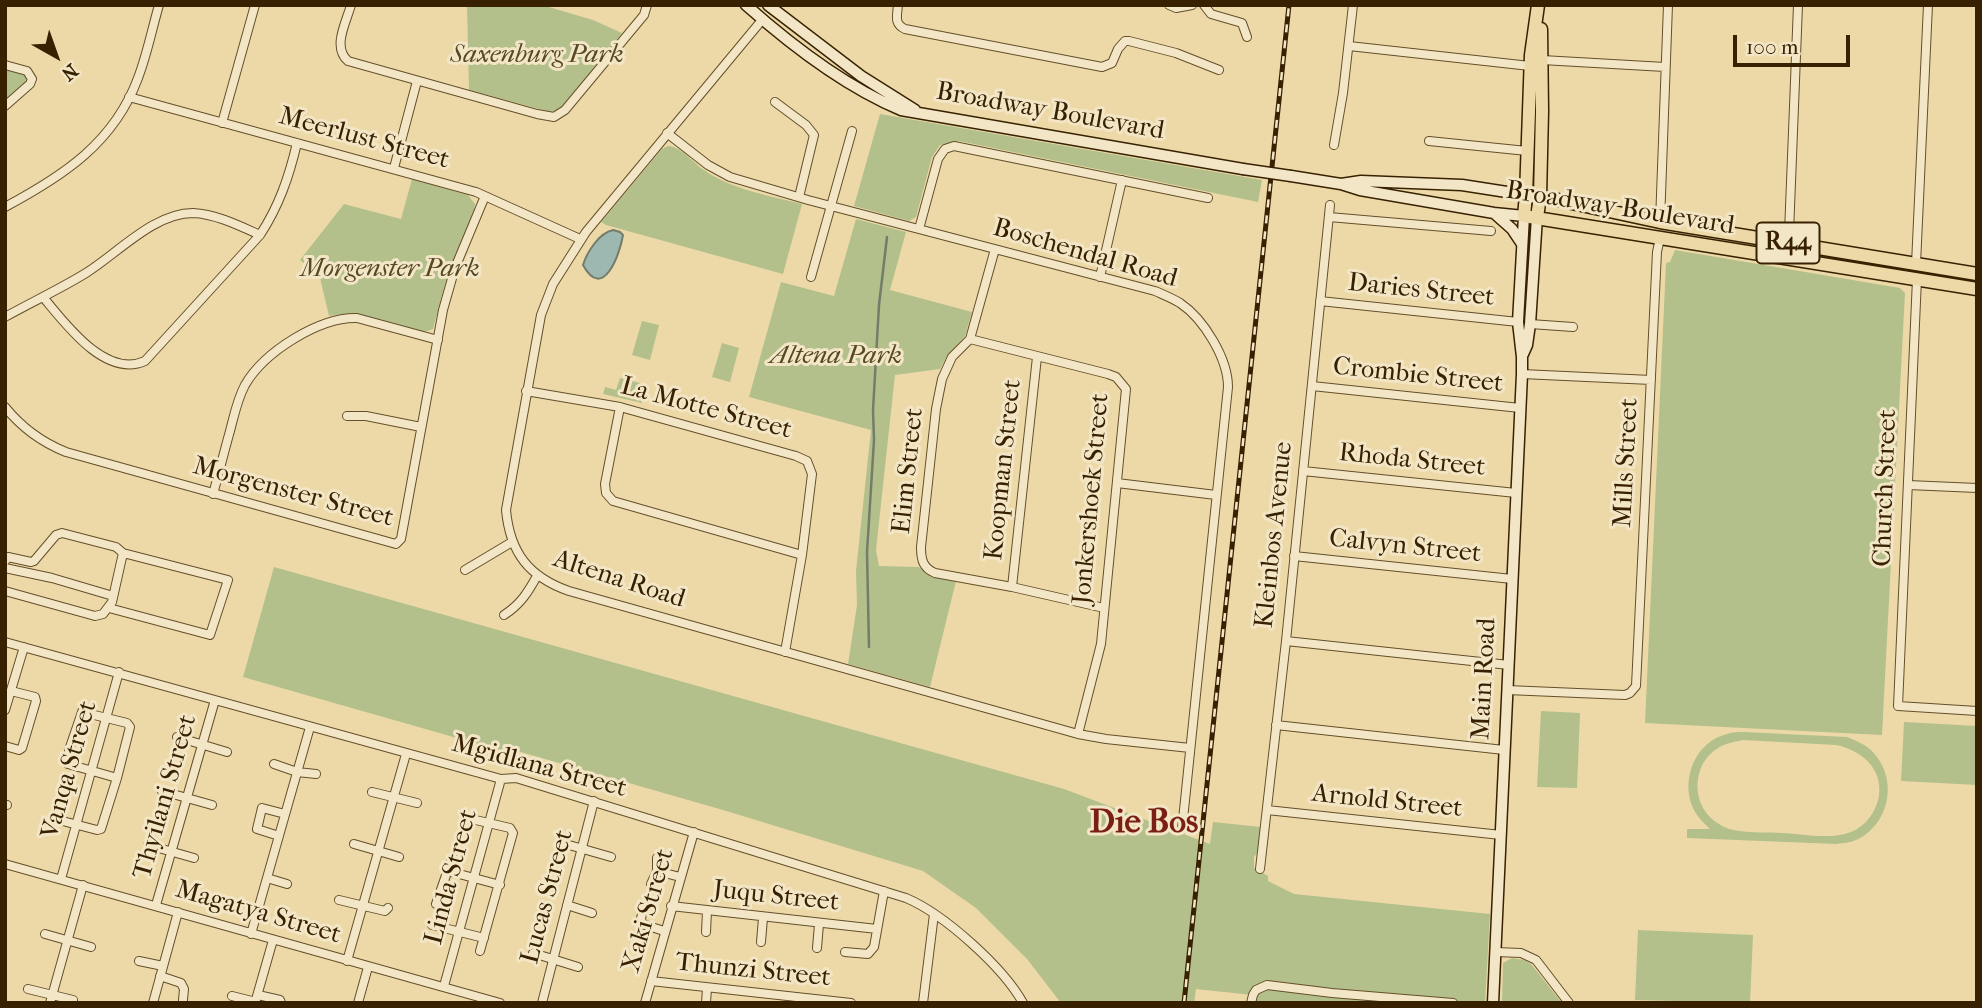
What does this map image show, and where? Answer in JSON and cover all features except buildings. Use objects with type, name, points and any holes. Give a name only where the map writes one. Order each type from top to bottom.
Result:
[{"type":"main road","name":"Broadway Boulevard","points":[[746,5],[762,20],[855,88],[901,110],[927,116],[1341,184],[1360,191],[1977,289]]},
{"type":"main road","name":"Broadway Boulevard","points":[[768,5],[860,76],[916,112]]},
{"type":"main road","name":"Main Road","points":[[1533,196],[1527,151],[1541,31],[1538,10]]},
{"type":"main road","name":"Main Road","points":[[1493,1003],[1522,374],[1518,322],[1522,244],[1530,216],[1542,111],[1536,63]]},
{"type":"main road","name":"Broadway Boulevard","points":[[1341,184],[1361,181],[1462,185],[1533,196],[1660,222],[1977,274]]},
{"type":"main road","points":[[1494,213],[1512,229],[1522,244]]},
{"type":"main road","name":"Main Road","points":[[1522,356],[1527,345],[1530,324],[1530,216]]},
{"type":"street","points":[[5,207],[45,186],[84,157],[106,132],[138,78],[159,5]]},
{"type":"street","points":[[222,123],[255,5]]},
{"type":"street","points":[[351,5],[340,45],[345,59],[351,63],[554,117],[565,110],[643,15],[647,5]]},
{"type":"street","points":[[898,5],[897,21],[900,27],[905,29],[1102,67],[1112,63],[1121,44],[1129,41],[1177,53],[1219,70]]},
{"type":"street","points":[[1169,5],[1176,8],[1192,5]]},
{"type":"street","points":[[1204,5],[1212,14],[1242,23],[1247,37]]},
{"type":"street","points":[[1334,145],[1353,5]]},
{"type":"street","points":[[1660,222],[1668,5]]},
{"type":"street","points":[[1788,258],[1798,5]]},
{"type":"street","points":[[1916,264],[1928,5]]},
{"type":"street","name":"Altena Road","points":[[762,20],[580,239],[546,300],[536,334],[506,510],[507,528],[520,557],[537,576],[569,591],[1078,734],[1190,748]]},
{"type":"street","points":[[1349,46],[1536,63],[1665,67]]},
{"type":"street","points":[[5,65],[27,71],[32,79],[30,84],[5,106]]},
{"type":"street","points":[[394,169],[417,81]]},
{"type":"street","name":"Meerlust Street","points":[[129,97],[485,196],[580,239]]},
{"type":"street","points":[[775,102],[806,125],[814,135],[799,197]]},
{"type":"street","points":[[811,277],[852,131]]},
{"type":"street","name":"Boschendal Road","points":[[667,133],[723,175],[1155,291],[1181,303],[1204,328],[1226,367],[1228,387],[1182,829]]},
{"type":"street","points":[[1429,141],[1527,151]]},
{"type":"street","points":[[43,297],[89,349],[117,362],[139,364],[150,356],[260,235],[270,221],[285,189],[297,143]]},
{"type":"street","points":[[919,229],[938,159],[949,147],[1208,198]]},
{"type":"street","points":[[1100,277],[1122,180]]},
{"type":"street","name":"Morgenster Street","points":[[5,407],[28,431],[56,448],[395,545],[401,539],[443,310],[455,268],[485,196]]},
{"type":"street","name":"Kleinbos Avenue","points":[[1260,869],[1330,205]]},
{"type":"street","points":[[5,317],[85,274],[150,227],[174,216],[204,214],[260,235]]},
{"type":"street","points":[[1329,217],[1491,231]]},
{"type":"street","name":"Mills Street","points":[[1507,690],[1625,695],[1633,690],[1638,681],[1657,252],[1660,238]]},
{"type":"street","name":"Elim Street","points":[[995,249],[970,338],[952,357],[942,379],[936,409],[921,554],[924,567],[935,573],[1013,587],[1104,608]]},
{"type":"street","name":"Church Street","points":[[1917,279],[1898,706],[1977,711]]},
{"type":"street","name":"Daries Street","points":[[1320,301],[1518,322]]},
{"type":"street","points":[[213,494],[239,399],[247,383],[259,368],[293,339],[326,323],[357,318],[438,340]]},
{"type":"street","points":[[1530,324],[1573,327]]},
{"type":"street","name":"Jonkershoek Street","points":[[970,338],[1108,374],[1122,382],[1126,389],[1098,659],[1078,734]]},
{"type":"street","name":"Koopman Street","points":[[1013,587],[1037,357]]},
{"type":"street","points":[[1522,374],[1651,380]]},
{"type":"street","name":"Crombie Street","points":[[1312,386],[1520,408]]},
{"type":"street","name":"La Motte Street","points":[[526,391],[620,407],[804,459],[812,474],[802,555],[785,652]]},
{"type":"street","points":[[620,407],[605,484],[611,499],[616,503],[802,555]]},
{"type":"street","points":[[347,416],[366,416],[421,427]]},
{"type":"street","name":"Rhoda Street","points":[[1303,471],[1516,493]]},
{"type":"street","points":[[1117,483],[1216,495]]},
{"type":"street","points":[[1908,485],[1977,488]]},
{"type":"street","points":[[5,561],[8,557],[34,561],[56,535],[62,533],[228,580],[210,635],[108,608]]},
{"type":"street","points":[[465,570],[512,542]]},
{"type":"street","points":[[5,591],[95,616],[103,614],[113,596],[123,552]]},
{"type":"street","name":"Calvyn Street","points":[[1294,556],[1512,579]]},
{"type":"street","points":[[5,568],[52,578],[113,596]]},
{"type":"street","points":[[504,615],[526,596],[537,576]]},
{"type":"street","points":[[1286,641],[1508,665]]},
{"type":"street","name":"Mgidlana Street","points":[[5,642],[406,754],[501,779],[516,778],[919,903],[948,923],[991,963],[1023,1003]]},
{"type":"street","points":[[5,710],[24,647]]},
{"type":"street","name":"Vanqa Street","points":[[61,879],[120,672]]},
{"type":"street","points":[[5,746],[19,750],[22,747],[36,701],[35,697],[9,693]]},
{"type":"street","name":"Thyilani Street","points":[[156,905],[215,699]]},
{"type":"street","points":[[55,818],[101,829],[117,778],[130,727],[127,723],[82,712],[69,750],[68,764],[117,778]]},
{"type":"street","points":[[1276,725],[1504,750]]},
{"type":"street","points":[[251,934],[310,727]]},
{"type":"street","points":[[177,737],[227,752]]},
{"type":"street","points":[[347,961],[406,754]]},
{"type":"street","points":[[274,764],[297,772],[316,774]]},
{"type":"street","name":"Linda Street","points":[[444,986],[501,779]]},
{"type":"street","points":[[162,791],[212,805]]},
{"type":"street","points":[[372,792],[417,803]]},
{"type":"street","name":"Lucas Street","points":[[542,1003],[594,801]]},
{"type":"street","points":[[279,836],[257,829],[262,808],[285,814]]},
{"type":"street","name":"Arnold Street","points":[[1267,810],[1501,835]]},
{"type":"street","points":[[467,818],[510,828],[513,833],[480,951]]},
{"type":"street","name":"Xaki Street","points":[[645,1003],[694,832]]},
{"type":"street","points":[[562,843],[611,857]]},
{"type":"street","points":[[354,844],[399,857]]},
{"type":"street","points":[[148,845],[194,858]]},
{"type":"street","points":[[436,904],[452,858]]},
{"type":"street","points":[[651,884],[657,871],[657,858]]},
{"type":"street","name":"Magatya Street","points":[[5,864],[500,1003]]},
{"type":"street","points":[[448,871],[500,885]]},
{"type":"street","points":[[657,871],[680,877]]},
{"type":"street","points":[[267,878],[287,884]]},
{"type":"street","points":[[51,999],[83,885]]},
{"type":"street","points":[[845,952],[868,954],[874,947],[884,891]]},
{"type":"street","points":[[339,900],[385,911],[388,908]]},
{"type":"street","points":[[567,905],[592,913]]},
{"type":"street","points":[[644,906],[642,924],[664,931]]},
{"type":"street","name":"Juqu Street","points":[[671,906],[877,929]]},
{"type":"street","points":[[706,932],[707,911]]},
{"type":"street","points":[[153,1003],[178,912]]},
{"type":"street","points":[[923,1003],[934,914]]},
{"type":"street","points":[[761,942],[763,918]]},
{"type":"street","points":[[817,948],[820,923]]},
{"type":"street","points":[[432,925],[484,938]]},
{"type":"street","points":[[45,934],[92,947]]},
{"type":"street","points":[[256,1000],[273,940]]},
{"type":"street","points":[[1496,951],[1521,953],[1536,960],[1569,1003]]},
{"type":"street","points":[[533,953],[578,967]]},
{"type":"street","points":[[139,961],[163,966]]},
{"type":"street","points":[[358,1003],[368,967]]},
{"type":"street","points":[[160,976],[181,983],[184,989],[183,1000]]},
{"type":"street","name":"Thunzi Street","points":[[651,981],[763,998],[851,1003]]},
{"type":"street","points":[[1251,1003],[1253,995],[1267,985],[1331,998],[1453,1003]]},
{"type":"street","points":[[706,1003],[707,988]]},
{"type":"street","points":[[28,989],[51,999],[73,1000]]},
{"type":"street","points":[[461,1003],[464,993]]},
{"type":"street","points":[[232,996],[280,1000],[281,1003]]},
{"type":"green space","name":"Saxenburg Park","points":[[467,5],[542,5],[593,20],[622,33],[561,108],[550,112],[469,90]]},
{"type":"green space","points":[[5,68],[25,74],[28,81],[5,102]]},
{"type":"green space","points":[[880,114],[1262,180],[1258,202],[959,141],[940,145],[932,157],[916,217],[909,221],[854,206]]},
{"type":"green space","points":[[668,146],[687,155],[714,177],[751,191],[802,204],[783,274],[601,222],[662,149]]},
{"type":"green space","name":"Morgenster Park","points":[[412,179],[468,195],[475,204],[445,284],[433,329],[424,332],[353,314],[329,316],[320,278],[300,260],[344,204],[401,219]]},
{"type":"green space","name":"Altena Park","points":[[856,219],[906,232],[890,290],[972,312],[965,336],[947,356],[940,369],[895,375],[876,550],[879,566],[919,567],[928,575],[956,581],[930,687],[848,664],[857,605],[856,571],[871,430],[749,397],[781,282],[834,296]]},
{"type":"green space","points":[[1675,250],[1900,288],[1905,293],[1882,735],[1645,723],[1666,263],[1670,262]]},
{"type":"green space","points":[[642,321],[659,325],[650,360],[632,355]]},
{"type":"green space","points":[[722,343],[739,348],[730,382],[712,377]]},
{"type":"green space","points":[[620,378],[648,385],[642,403],[603,394],[605,387],[616,390]]},
{"type":"green space","points":[[274,567],[1064,789],[1210,844],[1213,822],[1261,827],[1254,868],[1268,876],[1268,881],[1294,894],[1490,914],[1485,1003],[1251,1003],[1252,995],[1196,989],[1194,1003],[1061,1003],[1027,959],[976,908],[923,871],[517,751],[499,750],[243,677]]},
{"type":"green space","points":[[1541,711],[1580,713],[1577,788],[1537,787]]},
{"type":"green space","points":[[1904,722],[1977,726],[1977,785],[1901,781]]},
{"type":"green space","points":[[1742,732],[1847,737],[1865,746],[1879,760],[1885,771],[1887,796],[1880,819],[1862,837],[1836,844],[1687,838],[1687,829],[1710,829],[1696,814],[1689,797],[1690,774],[1699,753],[1716,738]],"holes":[[[1743,740],[1836,745],[1862,756],[1874,769],[1879,786],[1879,796],[1873,813],[1866,822],[1851,832],[1825,836],[1736,831],[1719,824],[1703,808],[1697,786],[1699,775],[1709,755],[1721,746]]]},
{"type":"green space","points":[[1638,930],[1753,935],[1750,1003],[1635,1000]]},
{"type":"green space","points":[[1512,958],[1531,964],[1562,1003],[1502,1003],[1503,963]]},
{"type":"water","points":[[613,230],[623,235],[618,253],[609,271],[604,277],[597,279],[590,275],[583,265],[594,244]]},
{"type":"waterway","points":[[869,647],[867,552],[874,440],[873,410],[879,305],[887,237]]},
{"type":"railway","points":[[1184,1003],[1289,5]]},
{"type":"district","name":"Die Bos","points":[[1144,824]]}]
